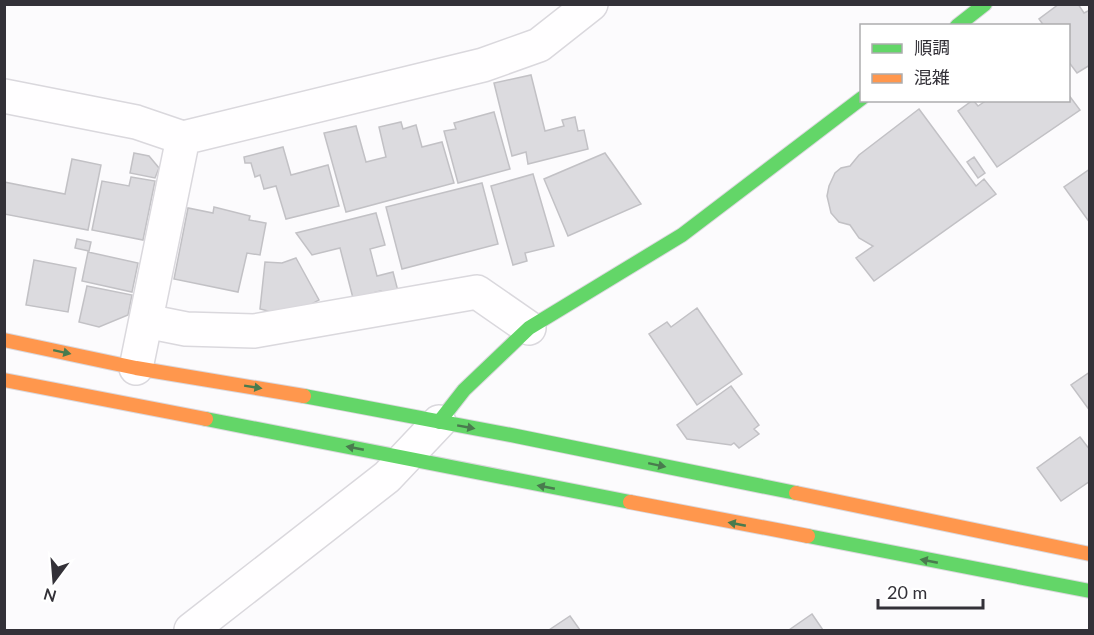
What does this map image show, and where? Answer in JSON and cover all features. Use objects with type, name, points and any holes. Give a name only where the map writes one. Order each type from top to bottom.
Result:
[{"type":"street","points":[[4,96],[136,122],[183,138],[483,65],[539,45],[591,4]]},
{"type":"street","points":[[960,24],[985,4]]},
{"type":"street","points":[[208,625],[387,477],[439,422],[464,390],[530,328],[682,235],[860,99]]},
{"type":"street","points":[[136,368],[183,138]]},
{"type":"street","points":[[146,321],[186,329],[254,331],[477,292],[530,328]]},
{"type":"street","points":[[4,340],[136,368],[348,403],[516,436],[1089,554]]},
{"type":"street","points":[[4,380],[1089,591]]},
{"type":"building","points":[[1059,4],[1078,4],[1084,13],[1090,10],[1090,65],[1077,73],[1070,64],[1070,24],[1043,24],[1039,19]]},
{"type":"building","points":[[531,75],[545,131],[564,126],[562,120],[575,117],[578,131],[584,130],[588,149],[528,164],[526,152],[512,156],[494,83]]},
{"type":"building","points":[[1070,97],[1080,110],[997,167],[958,111],[970,102],[975,102],[978,106],[984,102],[1070,102]]},
{"type":"building","points":[[919,109],[976,186],[984,179],[996,194],[874,281],[856,258],[873,246],[859,238],[850,225],[839,222],[831,213],[827,196],[829,186],[835,173],[841,168],[850,166],[859,155]]},
{"type":"building","points":[[494,112],[510,169],[458,183],[444,131],[456,129],[454,123]]},
{"type":"building","points":[[401,122],[403,129],[416,125],[422,147],[442,142],[454,183],[346,212],[324,133],[356,126],[366,162],[386,157],[379,127]]},
{"type":"building","points":[[283,147],[291,175],[328,165],[339,206],[286,219],[276,186],[264,189],[260,175],[255,177],[251,163],[245,163],[244,157]]},
{"type":"building","points":[[134,153],[149,156],[159,168],[155,178],[130,173]]},
{"type":"building","points":[[605,153],[641,204],[568,236],[544,179]]},
{"type":"building","points":[[974,157],[985,173],[978,178],[967,162]]},
{"type":"building","points":[[72,159],[101,165],[88,230],[4,214],[4,182],[65,194]]},
{"type":"building","points":[[1090,169],[1090,223],[1064,187]]},
{"type":"building","points":[[533,174],[554,246],[525,253],[527,261],[513,265],[491,186]]},
{"type":"building","points":[[131,177],[155,181],[143,240],[92,230],[102,181],[129,186]]},
{"type":"building","points":[[482,183],[498,244],[402,269],[386,207]]},
{"type":"building","points":[[214,207],[250,216],[249,220],[266,223],[260,255],[247,253],[238,292],[174,279],[188,208],[213,213]]},
{"type":"building","points":[[376,213],[385,245],[370,249],[377,276],[393,272],[399,295],[383,299],[381,291],[353,298],[340,248],[312,255],[296,233]]},
{"type":"building","points":[[77,239],[91,242],[89,251],[75,248]]},
{"type":"building","points":[[88,252],[138,263],[132,292],[82,281]]},
{"type":"building","points":[[296,258],[319,300],[298,312],[276,313],[260,309],[265,262],[282,263]]},
{"type":"building","points":[[34,260],[76,268],[68,312],[26,305]]},
{"type":"building","points":[[87,286],[132,295],[128,315],[99,327],[79,322]]},
{"type":"building","points":[[697,308],[742,374],[697,405],[649,334],[667,322],[671,327]]},
{"type":"building","points":[[1090,372],[1090,411],[1071,385]]},
{"type":"building","points":[[731,386],[759,425],[754,429],[759,434],[739,448],[734,443],[731,445],[687,439],[677,425]]},
{"type":"building","points":[[1080,437],[1090,450],[1090,481],[1061,501],[1037,468]]},
{"type":"building","points":[[812,614],[823,630],[789,630]]},
{"type":"building","points":[[570,616],[580,630],[549,630]]},
{"type":"traffic: fast","points":[[960,24],[985,4]]},
{"type":"traffic: fast","points":[[439,422],[464,390],[529,328],[682,235],[860,100]]},
{"type":"traffic: fast","points":[[304,396],[796,493]]},
{"type":"traffic: fast","points":[[206,419],[630,502]]},
{"type":"traffic: fast","points":[[808,536],[1090,591]]},
{"type":"traffic: slow","points":[[4,340],[136,368],[304,396]]},
{"type":"traffic: slow","points":[[4,380],[206,419]]},
{"type":"traffic: slow","points":[[796,493],[1090,554]]},
{"type":"traffic: slow","points":[[630,502],[808,536]]}]
